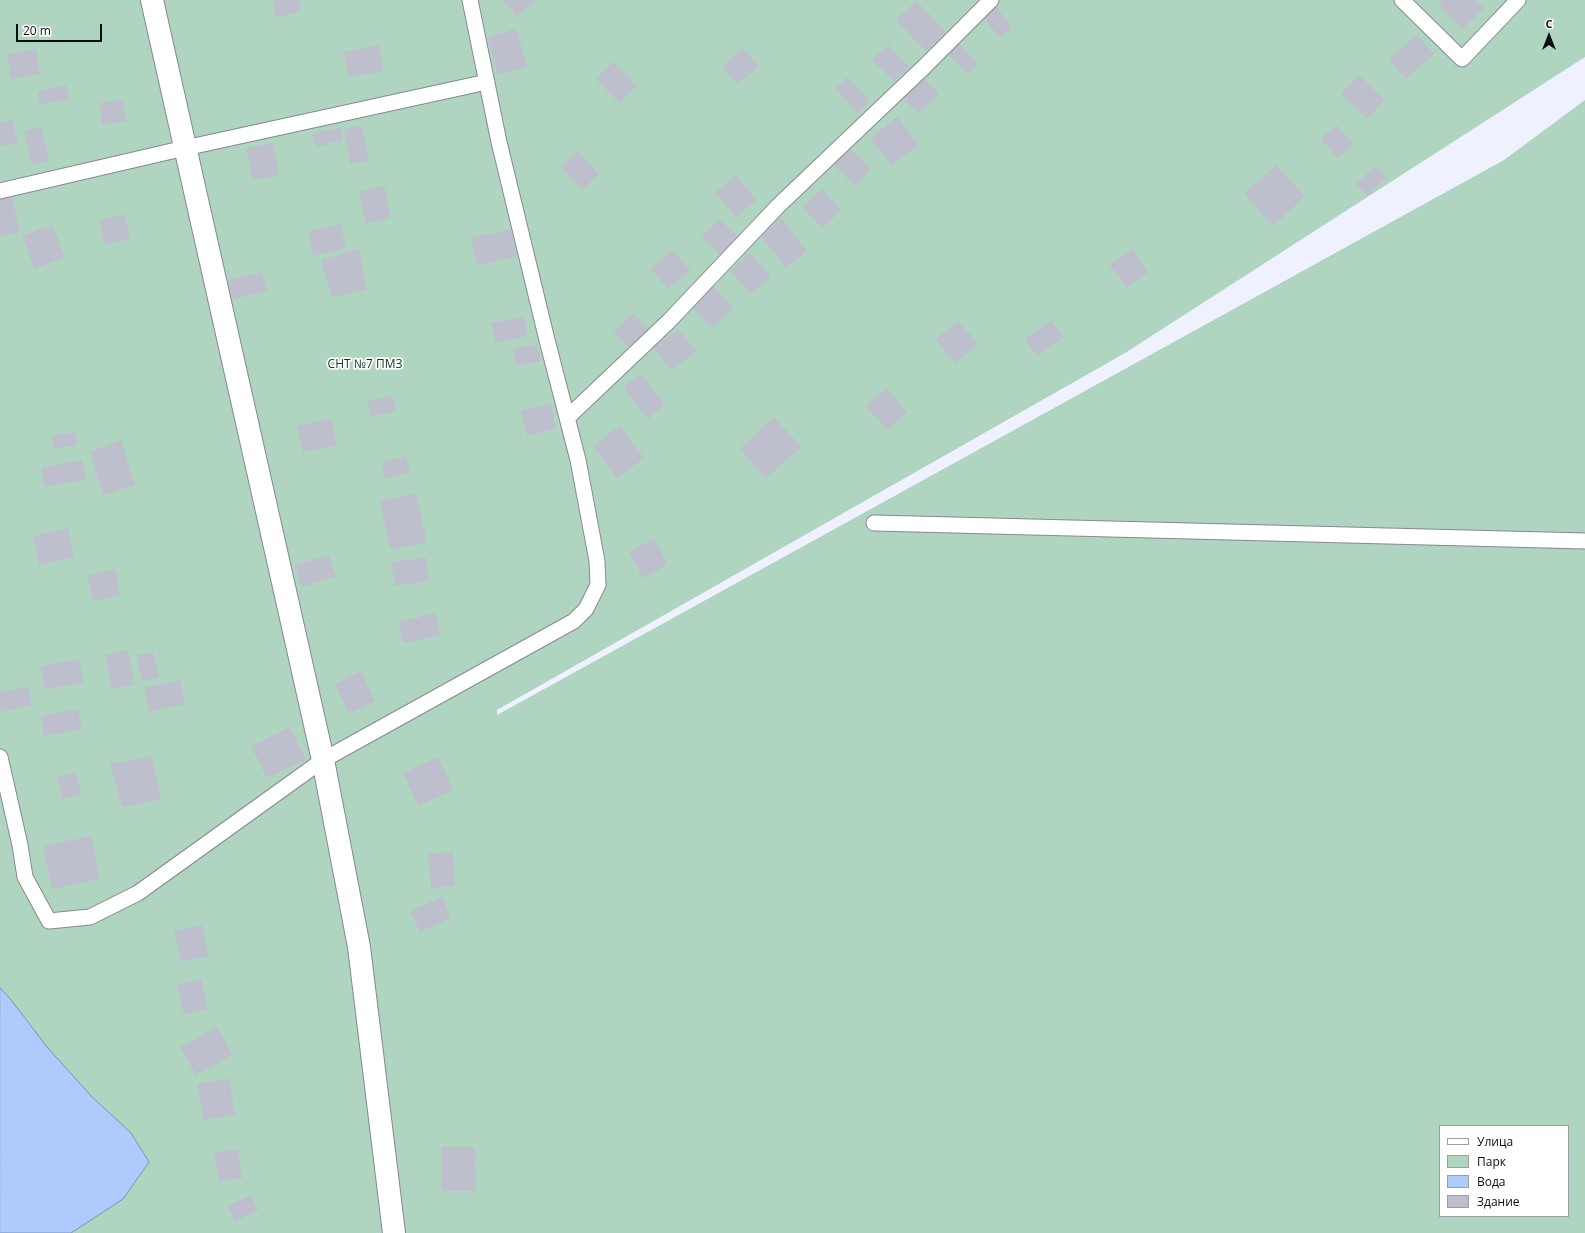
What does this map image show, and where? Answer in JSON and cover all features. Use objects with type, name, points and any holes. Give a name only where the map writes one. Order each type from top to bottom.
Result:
[{"type":"street","points":[[152,0],[323,760],[359,948],[394,1233]]},
{"type":"lane","points":[[0,757],[20,845],[25,877],[49,921],[90,917],[138,893],[323,760],[574,621],[586,609],[598,585],[597,562],[578,460],[501,150],[470,0]]},
{"type":"lane","points":[[567,418],[668,322],[778,206],[924,67],[991,0]]},
{"type":"lane","points":[[1402,0],[1462,59],[1518,0]]},
{"type":"lane","points":[[0,191],[185,148],[487,82]]},
{"type":"lane","points":[[874,523],[1585,541]]},
{"type":"green space","name":"СНТ №7 ПМЗ","points":[[0,0],[1585,0],[1585,57],[1125,353],[497,710],[497,715],[1504,160],[1585,100],[1585,1233],[0,1233]]},
{"type":"water","points":[[0,988],[12,1001],[47,1047],[91,1096],[131,1133],[149,1162],[123,1199],[71,1233],[0,1233]]},
{"type":"building","points":[[272,0],[299,0],[302,10],[277,18]]},
{"type":"building","points":[[502,0],[535,0],[517,16]]},
{"type":"building","points":[[1443,0],[1476,0],[1484,8],[1462,29],[1438,5]]},
{"type":"building","points":[[916,1],[946,32],[926,51],[896,20]]},
{"type":"building","points":[[995,5],[1012,28],[999,38],[982,15]]},
{"type":"building","points":[[516,29],[527,67],[498,75],[488,37]]},
{"type":"building","points":[[1417,35],[1434,54],[1406,79],[1389,59]]},
{"type":"building","points":[[959,43],[978,64],[968,74],[948,54]]},
{"type":"building","points":[[379,45],[384,71],[349,77],[344,52]]},
{"type":"building","points":[[888,45],[909,67],[894,81],[872,60]]},
{"type":"building","points":[[742,48],[759,66],[738,84],[722,67]]},
{"type":"building","points":[[36,49],[40,74],[11,79],[7,54]]},
{"type":"building","points":[[613,62],[637,86],[620,103],[596,79]]},
{"type":"building","points":[[1359,75],[1385,100],[1367,119],[1341,94]]},
{"type":"building","points":[[847,77],[870,101],[858,113],[835,89]]},
{"type":"building","points":[[924,78],[939,94],[918,114],[903,98]]},
{"type":"building","points":[[66,85],[69,99],[40,105],[37,91]]},
{"type":"building","points":[[123,99],[126,121],[102,125],[99,103]]},
{"type":"building","points":[[898,117],[918,145],[891,165],[870,138]]},
{"type":"building","points":[[12,120],[18,143],[0,146],[0,123]]},
{"type":"building","points":[[1336,125],[1353,144],[1338,158],[1321,139]]},
{"type":"building","points":[[362,126],[369,161],[350,164],[344,129]]},
{"type":"building","points":[[41,127],[49,161],[32,165],[24,131]]},
{"type":"building","points":[[340,127],[343,140],[316,147],[312,134]]},
{"type":"building","points":[[273,143],[279,175],[253,180],[246,148]]},
{"type":"building","points":[[850,148],[871,169],[855,186],[834,165]]},
{"type":"building","points":[[578,152],[599,174],[582,190],[561,167]]},
{"type":"building","points":[[1276,165],[1305,196],[1273,226],[1244,194]]},
{"type":"building","points":[[1375,166],[1386,178],[1367,196],[1356,184]]},
{"type":"building","points":[[736,175],[756,200],[736,217],[715,193]]},
{"type":"building","points":[[384,186],[391,218],[366,224],[359,192]]},
{"type":"building","points":[[822,189],[841,210],[822,228],[802,207]]},
{"type":"building","points":[[11,193],[20,231],[0,237],[0,196]]},
{"type":"building","points":[[124,214],[131,238],[105,245],[99,220]]},
{"type":"building","points":[[781,218],[807,251],[786,268],[760,235]]},
{"type":"building","points":[[719,219],[739,238],[722,257],[702,237]]},
{"type":"building","points":[[341,224],[346,248],[313,256],[308,231]]},
{"type":"building","points":[[52,225],[65,257],[35,269],[22,236]]},
{"type":"building","points":[[511,229],[517,257],[477,265],[471,238]]},
{"type":"building","points":[[359,249],[367,290],[332,297],[321,260]]},
{"type":"building","points":[[1132,249],[1148,272],[1127,288],[1110,265]]},
{"type":"building","points":[[672,250],[690,270],[668,289],[651,269]]},
{"type":"building","points":[[750,253],[771,277],[751,294],[730,271]]},
{"type":"building","points":[[262,272],[267,291],[232,300],[228,280]]},
{"type":"building","points":[[713,286],[734,307],[713,328],[692,307]]},
{"type":"building","points":[[633,313],[649,330],[629,348],[614,332]]},
{"type":"building","points":[[524,317],[528,336],[495,343],[491,323]]},
{"type":"building","points":[[958,321],[978,344],[955,363],[935,340]]},
{"type":"building","points":[[1051,321],[1064,337],[1037,356],[1025,339]]},
{"type":"building","points":[[678,329],[696,351],[671,370],[653,348]]},
{"type":"building","points":[[537,344],[541,361],[516,366],[513,349]]},
{"type":"building","points":[[641,374],[665,405],[648,419],[623,387]]},
{"type":"building","points":[[886,388],[907,412],[888,430],[866,406]]},
{"type":"building","points":[[392,395],[396,411],[371,417],[367,402]]},
{"type":"building","points":[[551,404],[556,429],[527,436],[521,411]]},
{"type":"building","points":[[774,417],[801,447],[766,478],[740,449]]},
{"type":"building","points":[[331,418],[337,445],[303,452],[297,426]]},
{"type":"building","points":[[620,426],[644,458],[617,478],[593,446]]},
{"type":"building","points":[[76,432],[77,446],[54,448],[52,435]]},
{"type":"building","points":[[121,440],[135,485],[103,495],[90,452]]},
{"type":"building","points":[[406,456],[410,472],[385,479],[381,463]]},
{"type":"building","points":[[82,460],[86,479],[45,487],[41,468]]},
{"type":"building","points":[[416,493],[427,542],[390,550],[380,501]]},
{"type":"building","points":[[68,528],[74,557],[39,565],[33,536]]},
{"type":"building","points":[[654,539],[668,564],[643,578],[629,552]]},
{"type":"building","points":[[329,555],[336,577],[301,587],[295,565]]},
{"type":"building","points":[[425,557],[429,581],[395,586],[391,563]]},
{"type":"building","points":[[115,569],[120,595],[93,601],[87,575]]},
{"type":"building","points":[[435,613],[440,635],[403,643],[399,622]]},
{"type":"building","points":[[128,650],[135,685],[112,689],[105,655]]},
{"type":"building","points":[[153,652],[159,677],[142,681],[136,656]]},
{"type":"building","points":[[79,659],[84,682],[45,690],[40,667]]},
{"type":"building","points":[[361,671],[375,701],[349,714],[335,684]]},
{"type":"building","points":[[180,680],[185,704],[149,712],[144,688]]},
{"type":"building","points":[[28,687],[32,705],[0,712],[0,692]]},
{"type":"building","points":[[78,709],[82,729],[44,736],[41,716]]},
{"type":"building","points":[[290,727],[306,760],[267,778],[251,746]]},
{"type":"building","points":[[152,756],[161,799],[122,807],[110,764]]},
{"type":"building","points":[[438,757],[453,790],[418,806],[403,773]]},
{"type":"building","points":[[76,772],[81,794],[62,799],[57,777]]},
{"type":"building","points":[[91,836],[100,879],[52,889],[43,846]]},
{"type":"building","points":[[453,852],[455,886],[431,888],[428,854]]},
{"type":"building","points":[[442,897],[451,918],[420,932],[410,911]]},
{"type":"building","points":[[202,925],[209,956],[181,962],[174,931]]},
{"type":"building","points":[[201,979],[208,1009],[184,1014],[177,985]]},
{"type":"building","points":[[217,1027],[233,1055],[196,1075],[180,1047]]},
{"type":"building","points":[[229,1078],[235,1115],[204,1120],[197,1084]]},
{"type":"building","points":[[441,1147],[475,1147],[476,1191],[442,1191]]},
{"type":"building","points":[[238,1149],[242,1178],[219,1182],[214,1153]]},
{"type":"building","points":[[251,1195],[258,1210],[235,1221],[227,1206]]}]
